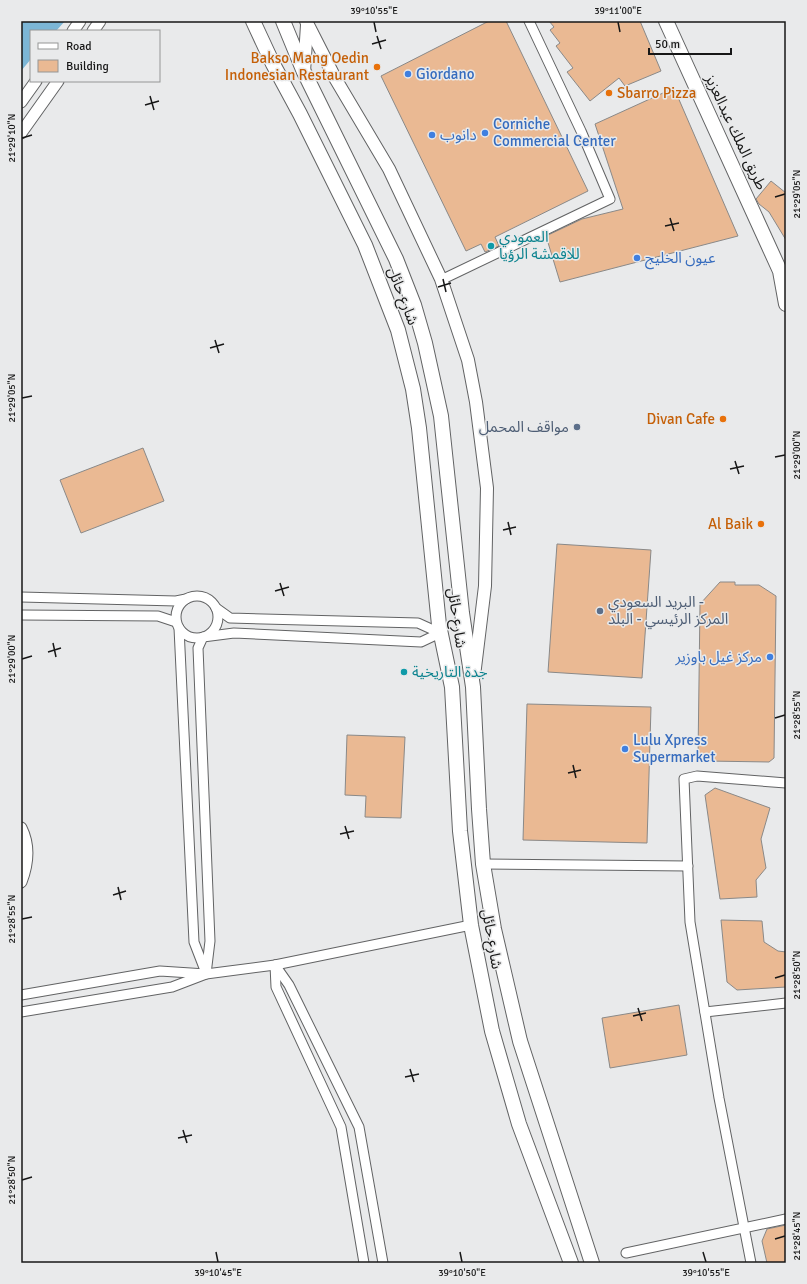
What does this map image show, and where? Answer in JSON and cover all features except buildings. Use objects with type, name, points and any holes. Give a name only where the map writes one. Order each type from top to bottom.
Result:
[{"type":"main road","name":"شارع حائل","points":[[253,21],[273,64],[300,114],[365,245],[398,330],[413,389],[419,428],[440,632],[452,687],[460,830],[471,925],[492,1031],[519,1124],[571,1263]]},
{"type":"main road","name":"شارع حائل","points":[[283,21],[304,72],[396,259],[414,305],[425,343],[440,416],[462,613],[473,687],[483,864],[494,928],[520,1041],[592,1263]]},
{"type":"main road","name":"طريق الملك عبدالعزيز","points":[[666,21],[780,271],[786,304]]},
{"type":"main road","points":[[304,72],[306,22]]},
{"type":"main road","points":[[306,22],[335,78],[389,169],[441,280],[468,360],[476,402],[487,488],[485,586],[473,687]]},
{"type":"street","points":[[74,30],[80,21]]},
{"type":"street","points":[[94,30],[100,21]]},
{"type":"street","points":[[441,280],[610,199],[581,131],[529,21]]},
{"type":"street","points":[[21,102],[35,82]]},
{"type":"street","points":[[21,133],[57,82]]},
{"type":"street","points":[[21,597],[176,601],[192,596],[199,596],[212,602],[216,608],[218,622],[215,629],[210,634],[203,637],[198,648],[210,941],[206,974]]},
{"type":"street","points":[[186,599],[177,609],[176,616],[178,625],[194,942],[206,974]]},
{"type":"street","points":[[216,608],[230,618],[418,623],[440,632]]},
{"type":"street","points":[[21,615],[158,616],[178,625],[190,637],[196,638],[234,633],[421,642],[440,632]]},
{"type":"street","points":[[751,1263],[719,1098],[690,922],[684,779],[697,776],[786,783]]},
{"type":"street","points":[[21,828],[28,851],[26,871],[21,882]]},
{"type":"street","points":[[483,864],[688,866]]},
{"type":"street","points":[[21,995],[160,971],[206,974],[275,964],[471,925]]},
{"type":"street","points":[[275,964],[276,987],[341,1127],[364,1263]]},
{"type":"street","points":[[275,964],[289,985],[359,1128],[383,1263]]},
{"type":"street","points":[[21,1012],[172,987],[206,974]]},
{"type":"street","points":[[705,1012],[786,1003]]},
{"type":"street","points":[[626,1253],[786,1219]]},
{"type":"water","points":[[21,21],[65,21],[57,30],[30,30],[30,60],[21,71]]},
{"type":"place","name":"Bakso Mang Oedin Indonesian Restaurant","points":[[377,67]]},
{"type":"place","name":"Giordano","points":[[408,74]]},
{"type":"place","name":"Sbarro Pizza","points":[[609,93]]},
{"type":"place","name":"Corniche Commercial Center","points":[[485,133]]},
{"type":"place","name":"دانوب","points":[[432,135]]},
{"type":"place","name":"العمودي للاقمشة الرؤيا","points":[[491,246]]},
{"type":"place","name":"عيون الخليج","points":[[637,258]]},
{"type":"place","name":"Divan Cafe","points":[[723,419]]},
{"type":"place","name":"مواقف المحمل","points":[[577,427]]},
{"type":"place","name":"Al Baik","points":[[761,524]]},
{"type":"place","name":"البريد السعودي - المركز الرئيسي - البلد","points":[[600,611]]},
{"type":"place","name":"مركز غيل باوزير","points":[[770,657]]},
{"type":"place","name":"جدة التاريخية","points":[[404,672]]},
{"type":"place","name":"Lulu Xpress Supermarket","points":[[625,749]]}]
